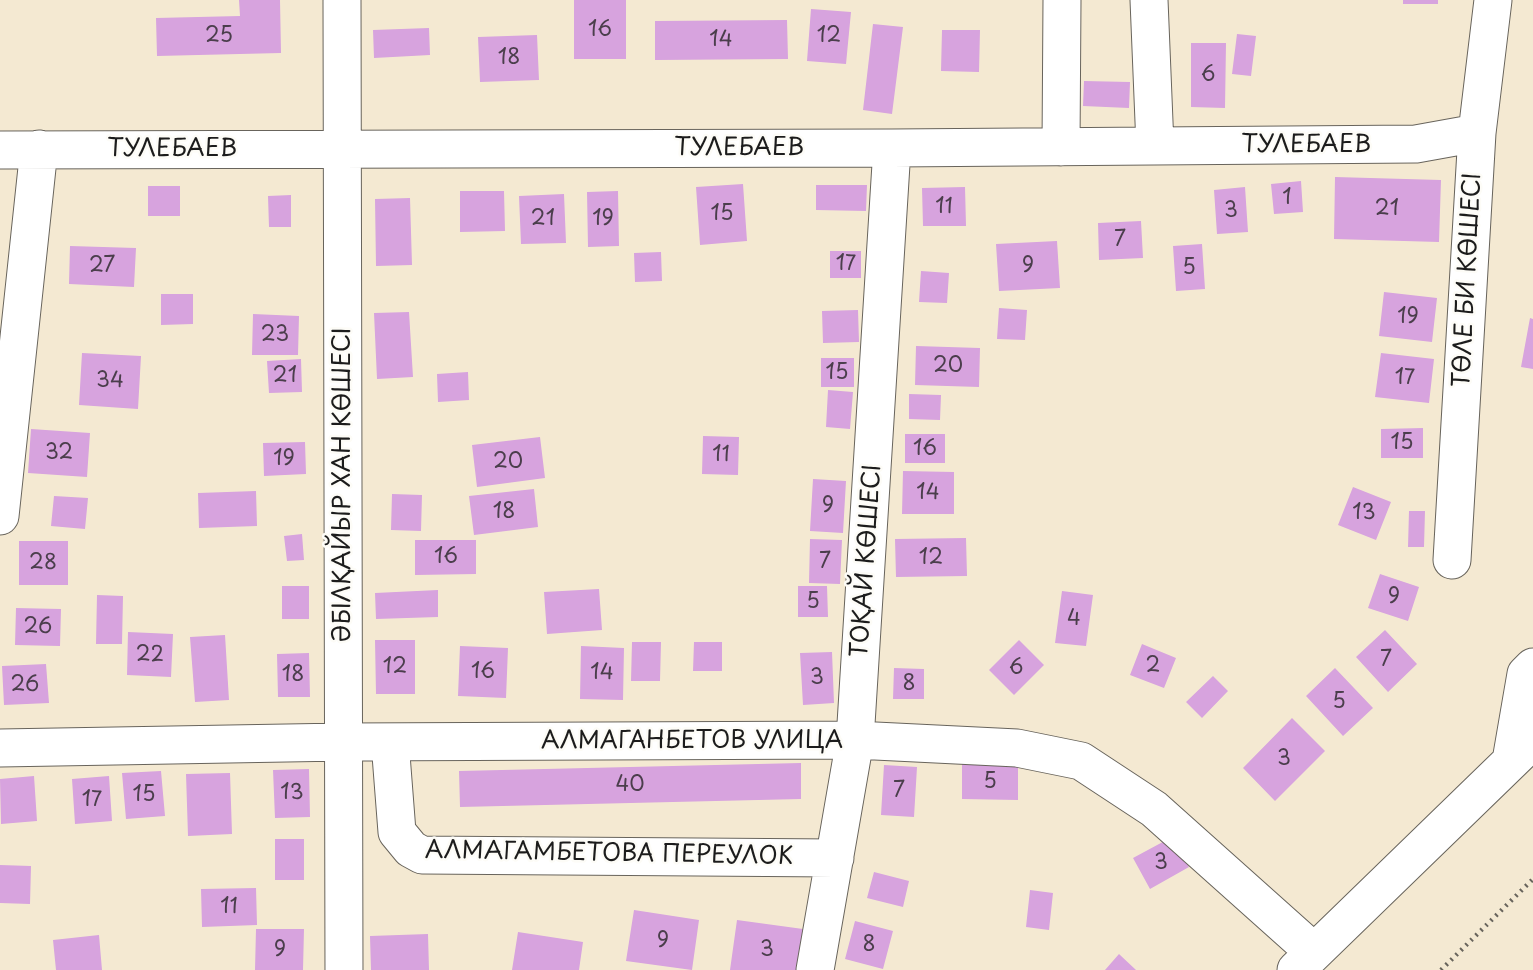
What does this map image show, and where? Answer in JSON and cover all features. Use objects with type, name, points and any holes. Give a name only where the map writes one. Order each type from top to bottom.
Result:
[{"type":"street","name":"ӘБІЛҚАЙЫР ХАН КӨШЕСІ","points":[[342,0],[344,970]]},
{"type":"street","points":[[1061,147],[1062,0]]},
{"type":"street","points":[[1150,0],[1155,146]]},
{"type":"street","name":"ТӨЛЕ БИ КӨШЕСІ","points":[[1452,560],[1477,133],[1493,0]]},
{"type":"street","name":"ТУЛЕБАЕВ","points":[[0,149],[892,148],[1416,144],[1477,133]]},
{"type":"street","name":"ТОҚАЙ КӨШЕСІ","points":[[815,970],[855,740],[892,148]]},
{"type":"street","points":[[0,516],[39,149]]},
{"type":"street","points":[[1305,961],[1522,751],[1526,674],[1533,667]]},
{"type":"street","name":"АЛМАГАНБЕТОВ УЛИЦА","points":[[0,748],[344,742],[855,740],[1017,748],[1080,761],[1154,809],[1305,961]]},
{"type":"street","name":"АЛМАГАМБЕТОВА ПЕРЕУЛОК","points":[[390,742],[397,832],[411,849],[422,855],[835,858]]},
{"type":"path","points":[[1441,970],[1533,879]]},
{"type":"building","points":[[239,0],[280,0],[281,53],[157,56],[156,18],[240,16]]},
{"type":"building","points":[[574,0],[626,0],[626,59],[574,59]]},
{"type":"building","points":[[1403,0],[1438,0],[1438,4],[1403,4]]},
{"type":"building","points":[[811,9],[851,12],[846,64],[807,61]]},
{"type":"building","points":[[787,20],[788,59],[655,60],[655,21]]},
{"type":"building","points":[[873,24],[903,27],[892,114],[863,110]]},
{"type":"building","points":[[429,28],[430,55],[374,58],[373,30]]},
{"type":"building","points":[[942,30],[980,30],[979,72],[941,71]]},
{"type":"building","points":[[1237,34],[1256,36],[1251,76],[1232,74]]},
{"type":"building","points":[[537,35],[539,80],[480,82],[478,37]]},
{"type":"building","points":[[1191,43],[1226,43],[1225,108],[1191,107]]},
{"type":"building","points":[[1084,81],[1130,82],[1129,108],[1083,106]]},
{"type":"building","points":[[1335,177],[1441,180],[1439,242],[1334,239]]},
{"type":"building","points":[[1301,181],[1303,212],[1274,214],[1271,184]]},
{"type":"building","points":[[743,184],[747,241],[700,245],[696,187]]},
{"type":"building","points":[[816,185],[867,185],[866,211],[816,210]]},
{"type":"building","points":[[148,186],[180,186],[180,216],[148,216]]},
{"type":"building","points":[[965,187],[966,226],[923,226],[922,188]]},
{"type":"building","points":[[1245,187],[1248,232],[1217,234],[1214,190]]},
{"type":"building","points":[[460,191],[504,191],[505,231],[460,232]]},
{"type":"building","points":[[618,191],[619,246],[588,247],[587,192]]},
{"type":"building","points":[[564,194],[566,243],[521,244],[519,196]]},
{"type":"building","points":[[291,195],[291,227],[269,227],[268,196]]},
{"type":"building","points":[[410,198],[412,265],[376,266],[375,199]]},
{"type":"building","points":[[1141,221],[1143,258],[1099,260],[1098,223]]},
{"type":"building","points":[[1057,241],[1060,288],[999,291],[996,244]]},
{"type":"building","points":[[1202,244],[1205,289],[1176,291],[1173,246]]},
{"type":"building","points":[[70,246],[136,248],[134,287],[69,284]]},
{"type":"building","points":[[830,251],[861,251],[861,278],[830,278]]},
{"type":"building","points":[[661,252],[662,281],[635,282],[634,253]]},
{"type":"building","points":[[921,271],[949,273],[947,303],[919,302]]},
{"type":"building","points":[[1384,292],[1437,298],[1432,342],[1379,336]]},
{"type":"building","points":[[161,294],[193,294],[193,324],[161,325]]},
{"type":"building","points":[[999,308],[1027,310],[1025,340],[997,339]]},
{"type":"building","points":[[858,310],[859,342],[823,343],[822,311]]},
{"type":"building","points":[[409,312],[413,377],[377,379],[374,313]]},
{"type":"building","points":[[253,314],[299,316],[298,355],[252,355]]},
{"type":"building","points":[[1530,318],[1533,319],[1533,369],[1521,367]]},
{"type":"building","points":[[916,346],[980,348],[979,387],[915,385]]},
{"type":"building","points":[[82,353],[141,356],[138,409],[79,405]]},
{"type":"building","points":[[1381,353],[1434,359],[1429,403],[1375,397]]},
{"type":"building","points":[[821,358],[854,358],[854,387],[821,387]]},
{"type":"building","points":[[301,359],[302,392],[269,393],[267,361]]},
{"type":"building","points":[[468,372],[469,400],[438,402],[437,374]]},
{"type":"building","points":[[828,390],[853,392],[850,429],[826,427]]},
{"type":"building","points":[[909,394],[941,395],[940,420],[909,419]]},
{"type":"building","points":[[1423,428],[1423,458],[1381,458],[1381,429]]},
{"type":"building","points":[[31,429],[90,433],[87,477],[28,473]]},
{"type":"building","points":[[905,434],[945,434],[945,463],[905,463]]},
{"type":"building","points":[[703,436],[739,437],[738,475],[702,474]]},
{"type":"building","points":[[540,437],[545,478],[477,487],[472,445]]},
{"type":"building","points":[[305,442],[306,474],[264,476],[263,443]]},
{"type":"building","points":[[903,471],[954,472],[954,514],[902,514]]},
{"type":"building","points":[[813,479],[846,481],[843,533],[810,531]]},
{"type":"building","points":[[1353,487],[1391,502],[1376,540],[1338,525]]},
{"type":"building","points":[[534,489],[538,527],[474,535],[469,496]]},
{"type":"building","points":[[256,491],[257,526],[199,528],[198,493]]},
{"type":"building","points":[[392,494],[422,495],[421,531],[391,530]]},
{"type":"building","points":[[54,496],[88,498],[85,529],[51,526]]},
{"type":"building","points":[[1409,511],[1425,511],[1424,547],[1408,547]]},
{"type":"building","points":[[302,534],[304,560],[287,561],[284,536]]},
{"type":"building","points":[[966,538],[967,576],[896,577],[895,539]]},
{"type":"building","points":[[810,539],[842,540],[840,584],[809,583]]},
{"type":"building","points":[[415,540],[476,540],[476,574],[415,575]]},
{"type":"building","points":[[19,541],[68,541],[68,585],[19,585]]},
{"type":"building","points":[[1380,574],[1419,587],[1408,621],[1368,608]]},
{"type":"building","points":[[282,586],[309,586],[309,619],[282,619]]},
{"type":"building","points":[[798,586],[827,586],[828,617],[798,617]]},
{"type":"building","points":[[599,589],[602,630],[547,634],[544,592]]},
{"type":"building","points":[[438,590],[438,617],[376,619],[375,593]]},
{"type":"building","points":[[1062,591],[1093,595],[1086,646],[1055,643]]},
{"type":"building","points":[[97,595],[123,596],[122,644],[96,644]]},
{"type":"building","points":[[16,608],[61,609],[60,646],[15,645]]},
{"type":"building","points":[[1385,630],[1417,664],[1388,692],[1356,657]]},
{"type":"building","points":[[128,632],[173,634],[171,677],[127,675]]},
{"type":"building","points":[[225,635],[229,700],[195,702],[190,637]]},
{"type":"building","points":[[375,640],[415,640],[415,694],[376,694]]},
{"type":"building","points":[[1019,640],[1044,665],[1014,695],[989,670]]},
{"type":"building","points":[[632,642],[661,642],[660,681],[631,681]]},
{"type":"building","points":[[694,642],[722,642],[722,671],[693,671]]},
{"type":"building","points":[[1142,644],[1176,658],[1164,688],[1130,675]]},
{"type":"building","points":[[460,646],[508,648],[506,698],[458,696]]},
{"type":"building","points":[[581,646],[624,648],[623,700],[580,699]]},
{"type":"building","points":[[832,652],[834,703],[803,705],[800,653]]},
{"type":"building","points":[[309,653],[310,697],[278,697],[277,654]]},
{"type":"building","points":[[46,664],[49,703],[4,705],[2,666]]},
{"type":"building","points":[[894,668],[924,669],[924,699],[893,699]]},
{"type":"building","points":[[1335,668],[1373,708],[1343,736],[1306,696]]},
{"type":"building","points":[[1213,676],[1228,691],[1202,718],[1186,702]]},
{"type":"building","points":[[1292,718],[1325,751],[1275,801],[1243,768]]},
{"type":"building","points":[[801,763],[801,799],[460,807],[459,771]]},
{"type":"building","points":[[962,764],[1018,765],[1018,800],[962,799]]},
{"type":"building","points":[[884,765],[917,767],[914,817],[881,815]]},
{"type":"building","points":[[309,769],[310,817],[275,818],[273,770]]},
{"type":"building","points":[[161,771],[165,816],[126,819],[122,773]]},
{"type":"building","points":[[230,773],[232,834],[188,836],[186,774]]},
{"type":"building","points":[[34,776],[37,821],[1,824],[0,779]]},
{"type":"building","points":[[109,776],[112,821],[75,824],[72,779]]},
{"type":"building","points":[[1172,837],[1189,867],[1150,889],[1133,858]]},
{"type":"building","points":[[275,839],[304,839],[304,880],[275,880]]},
{"type":"building","points":[[0,865],[31,866],[30,904],[0,903]]},
{"type":"building","points":[[874,872],[909,881],[903,907],[867,898]]},
{"type":"building","points":[[256,888],[257,925],[202,927],[201,889]]},
{"type":"building","points":[[1030,890],[1053,893],[1049,930],[1026,927]]},
{"type":"building","points":[[634,910],[699,920],[692,970],[626,961]]},
{"type":"building","points":[[737,920],[803,929],[797,970],[730,970]]},
{"type":"building","points":[[855,921],[893,931],[883,969],[845,959]]},
{"type":"building","points":[[256,929],[304,929],[303,970],[255,970]]},
{"type":"building","points":[[518,932],[583,942],[579,970],[512,970]]},
{"type":"building","points":[[428,934],[429,970],[371,970],[370,936]]},
{"type":"building","points":[[99,935],[102,970],[56,970],[53,940]]},
{"type":"building","points":[[1119,954],[1136,970],[1105,970]]}]
